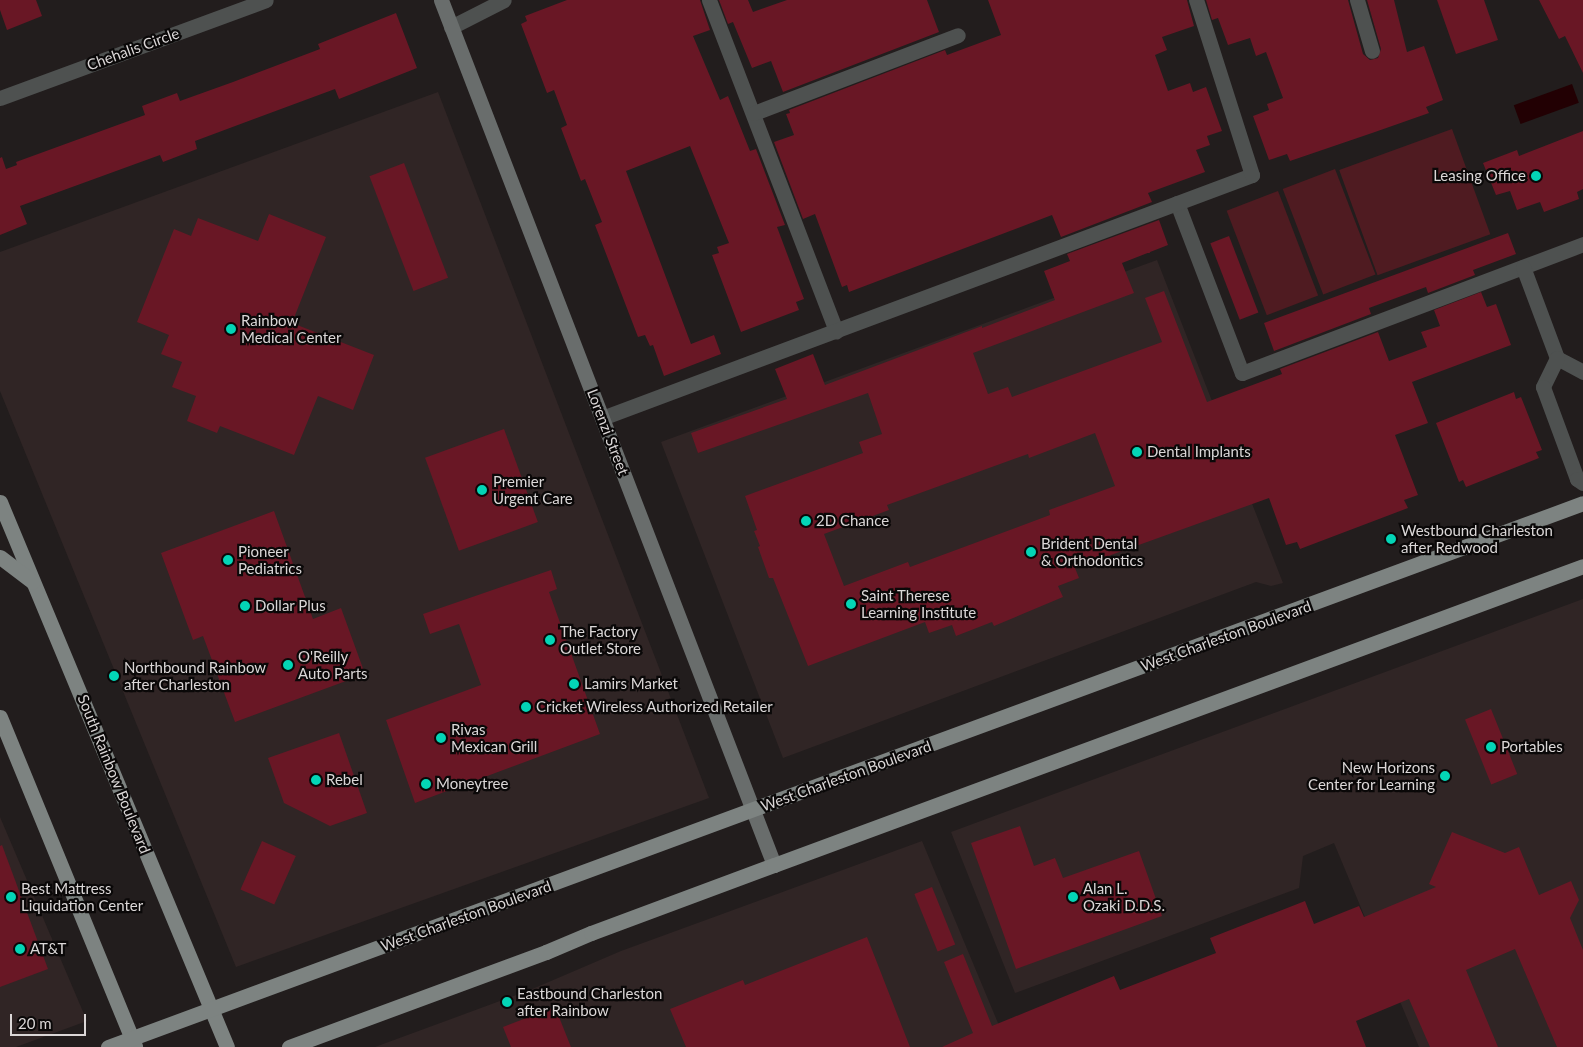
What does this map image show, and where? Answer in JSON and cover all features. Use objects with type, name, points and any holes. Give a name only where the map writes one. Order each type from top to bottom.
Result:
[{"type":"main road","name":"South Rainbow Boulevard","points":[[0,502],[227,1047]]},
{"type":"main road","name":"West Charleston Boulevard","points":[[108,1047],[134,1043],[211,1009],[1583,503]]},
{"type":"main road","points":[[0,557],[34,582]]},
{"type":"main road","points":[[289,1047],[546,952],[591,933],[1583,566]]},
{"type":"main road","points":[[0,717],[134,1043]]},
{"type":"street","name":"Chehalis Circle","points":[[0,98],[266,0]]},
{"type":"street","name":"Lorenzi Street","points":[[441,0],[774,865]]},
{"type":"street","points":[[451,27],[504,0]]},
{"type":"street","points":[[709,0],[754,113],[836,331]]},
{"type":"street","points":[[602,418],[1252,175],[1234,124],[1196,0]]},
{"type":"street","points":[[1357,0],[1372,51]]},
{"type":"street","points":[[754,113],[958,35]]},
{"type":"street","points":[[1177,203],[1242,373],[1583,244]]},
{"type":"street","points":[[1523,267],[1558,358],[1583,372]]},
{"type":"street","points":[[1558,358],[1543,386],[1577,479],[1583,483]]},
{"type":"shaded area","points":[[1572,84],[1579,103],[1521,124],[1514,105]]},
{"type":"shaded area","points":[[438,92],[709,798],[236,967],[0,391],[0,252]]},
{"type":"shaded area","points":[[1452,129],[1490,234],[1378,275],[1339,170]]},
{"type":"shaded area","points":[[1335,169],[1375,274],[1323,295],[1283,189]]},
{"type":"shaded area","points":[[1278,191],[1318,296],[1267,315],[1227,211]]},
{"type":"shaded area","points":[[1157,260],[1283,583],[1271,586],[1256,582],[783,758],[661,442]]},
{"type":"shaded area","name":"New Horizons Center for Learning","points":[[1583,599],[1583,1047],[1419,1047],[1334,843],[1303,856],[1299,888],[1015,993],[951,832]]},
{"type":"shaded area","points":[[0,817],[87,1021],[16,1047],[0,1047]]},
{"type":"shaded area","points":[[922,841],[1008,1047],[375,1047],[530,990],[621,951]]},
{"type":"building","points":[[0,0],[36,0],[42,16],[7,30],[0,10]]},
{"type":"building","points":[[567,0],[700,0],[710,30],[693,36],[720,100],[728,96],[750,151],[756,149],[785,225],[777,227],[804,299],[796,302],[799,310],[741,332],[712,255],[719,253],[717,247],[729,243],[690,146],[626,171],[691,344],[714,335],[721,354],[664,376],[653,345],[650,346],[645,335],[638,337],[595,225],[602,222],[585,179],[581,181],[561,128],[567,125],[554,90],[547,93],[521,24],[527,21],[525,16]]},
{"type":"building","points":[[719,0],[748,0],[753,12],[787,0],[927,0],[939,32],[783,92],[771,61],[752,68],[733,22],[728,24]]},
{"type":"building","points":[[988,0],[1187,0],[1194,26],[1162,37],[1167,50],[1155,55],[1168,91],[1190,83],[1193,92],[1206,87],[1222,131],[1207,136],[1210,145],[1196,150],[1205,172],[1148,193],[1152,202],[1061,237],[1052,215],[849,292],[847,285],[842,287],[815,214],[803,219],[774,142],[794,135],[786,114],[790,113],[789,110],[945,50],[947,55],[1001,35]]},
{"type":"building","points":[[1206,0],[1348,0],[1363,54],[1370,60],[1378,58],[1381,49],[1367,0],[1394,0],[1407,52],[1424,46],[1443,100],[1426,107],[1429,113],[1375,132],[1290,161],[1287,154],[1269,160],[1253,116],[1269,110],[1267,104],[1283,98],[1266,52],[1256,56],[1250,38],[1228,45],[1218,18],[1212,20]]},
{"type":"building","points":[[1437,0],[1484,0],[1498,40],[1456,54]]},
{"type":"building","points":[[1539,0],[1583,0],[1583,73],[1565,36],[1559,39]]},
{"type":"building","points":[[396,13],[417,68],[339,99],[335,89],[195,141],[197,149],[163,162],[160,155],[20,206],[27,224],[0,235],[0,158],[2,157],[6,169],[17,165],[16,162],[145,115],[142,106],[177,93],[180,101],[233,82],[320,49],[318,44]]},
{"type":"building","name":"Leasing Office","points":[[1583,131],[1583,189],[1577,192],[1579,199],[1544,212],[1540,202],[1517,210],[1510,191],[1496,195],[1483,163],[1517,150],[1519,156]]},
{"type":"building","points":[[404,163],[448,278],[414,291],[369,176]]},
{"type":"building","name":"Rainbow Medical Center","points":[[269,214],[326,237],[292,323],[374,355],[353,410],[318,396],[294,455],[220,426],[217,433],[187,421],[196,396],[172,387],[182,362],[161,354],[169,335],[137,322],[174,229],[191,236],[198,218],[258,241]]},
{"type":"building","points":[[1159,220],[1168,245],[1122,263],[1134,293],[973,353],[988,394],[1008,387],[1012,397],[1162,342],[1145,298],[1164,291],[1207,402],[1282,374],[1280,369],[1378,332],[1389,361],[1427,347],[1421,332],[1440,326],[1434,310],[1481,292],[1487,307],[1496,304],[1511,345],[1412,382],[1428,423],[1395,435],[1418,495],[1404,500],[1408,508],[1300,549],[1297,542],[1286,545],[1269,498],[1075,568],[1079,578],[1058,586],[1063,597],[994,626],[992,622],[956,636],[952,625],[929,633],[925,622],[808,666],[773,578],[769,578],[754,531],[757,530],[745,496],[863,453],[859,442],[882,434],[868,393],[698,453],[691,433],[787,399],[775,369],[813,354],[825,385],[1055,300],[1044,271],[1070,261],[1067,254]],"holes":[[[1095,433],[1115,486],[1049,510],[1050,515],[910,567],[908,562],[844,586],[824,534],[889,510],[887,505],[1028,454],[1029,458]]]},
{"type":"building","points":[[1508,233],[1516,254],[1473,270],[1475,275],[1428,293],[1426,287],[1369,308],[1371,314],[1274,351],[1264,323]]},
{"type":"building","points":[[1229,236],[1258,313],[1240,320],[1210,243]]},
{"type":"building","points":[[1514,392],[1516,399],[1521,397],[1542,450],[1536,452],[1539,458],[1466,487],[1463,480],[1459,482],[1436,423]]},
{"type":"building","name":"Premier Urgent Care","points":[[504,429],[538,522],[459,551],[425,458]]},
{"type":"building","points":[[274,511],[313,619],[341,608],[365,674],[235,722],[203,636],[193,640],[161,553]]},
{"type":"building","points":[[551,570],[557,589],[549,592],[600,734],[415,803],[386,720],[481,685],[459,624],[430,634],[423,614]]},
{"type":"building","name":"Portables","points":[[1491,709],[1517,774],[1491,784],[1465,719]]},
{"type":"building","name":"Rebel","points":[[339,733],[367,813],[330,826],[284,803],[268,758]]},
{"type":"building","name":"Alan L. Ozaki D.D.S.","points":[[1020,826],[1034,866],[1055,858],[1063,878],[1139,851],[1162,916],[1016,969],[971,843]]},
{"type":"building","points":[[1452,832],[1505,853],[1519,847],[1539,895],[1571,881],[1579,900],[1570,918],[1583,950],[1583,1047],[1557,1047],[1515,949],[1466,970],[1498,1047],[1430,1047],[1409,999],[1356,1021],[1366,1047],[942,1047],[973,1033],[944,962],[963,954],[992,1026],[1114,976],[1120,990],[1216,953],[1210,938],[1305,901],[1314,924],[1359,906],[1364,917],[1436,887],[1429,884]]},
{"type":"building","points":[[262,841],[296,856],[274,904],[240,889]]},
{"type":"building","name":"AT&T","points":[[2,845],[48,969],[0,987],[0,846]]},
{"type":"building","points":[[932,887],[955,944],[938,952],[914,894]]},
{"type":"building","points":[[867,937],[910,1047],[686,1047],[670,1009],[743,980],[745,985]]},
{"type":"building","points":[[555,1007],[571,1047],[511,1047],[503,1027]]},
{"type":"place","name":"Leasing Office","points":[[1536,176]]},
{"type":"place","name":"Rainbow Medical Center","points":[[231,329]]},
{"type":"place","name":"Dental Implants","points":[[1137,452]]},
{"type":"place","name":"Premier Urgent Care","points":[[482,490]]},
{"type":"place","name":"2D Chance","points":[[806,521]]},
{"type":"place","name":"Westbound Charleston after Redwood","points":[[1391,539]]},
{"type":"place","name":"Brident Dental & Orthodontics","points":[[1031,552]]},
{"type":"place","name":"Pioneer Pediatrics","points":[[228,560]]},
{"type":"place","name":"Saint Therese Learning Institute","points":[[851,604]]},
{"type":"place","name":"Dollar Plus","points":[[245,606]]},
{"type":"place","name":"The Factory Outlet Store","points":[[550,640]]},
{"type":"place","name":"O'Reilly Auto Parts","points":[[288,665]]},
{"type":"place","name":"Northbound Rainbow after Charleston","points":[[114,676]]},
{"type":"place","name":"Lamirs Market","points":[[574,684]]},
{"type":"place","name":"Cricket Wireless Authorized Retailer","points":[[526,707]]},
{"type":"place","name":"Rivas Mexican Grill","points":[[441,738]]},
{"type":"place","name":"Portables","points":[[1491,747]]},
{"type":"place","name":"New Horizons Center for Learning","points":[[1445,776]]},
{"type":"place","name":"Rebel","points":[[316,780]]},
{"type":"place","name":"Moneytree","points":[[426,784]]},
{"type":"place","name":"Best Mattress Liquidation Center","points":[[11,897]]},
{"type":"place","name":"Alan L. Ozaki D.D.S.","points":[[1073,897]]},
{"type":"place","name":"AT&T","points":[[20,949]]},
{"type":"place","name":"Eastbound Charleston after Rainbow","points":[[507,1002]]}]
